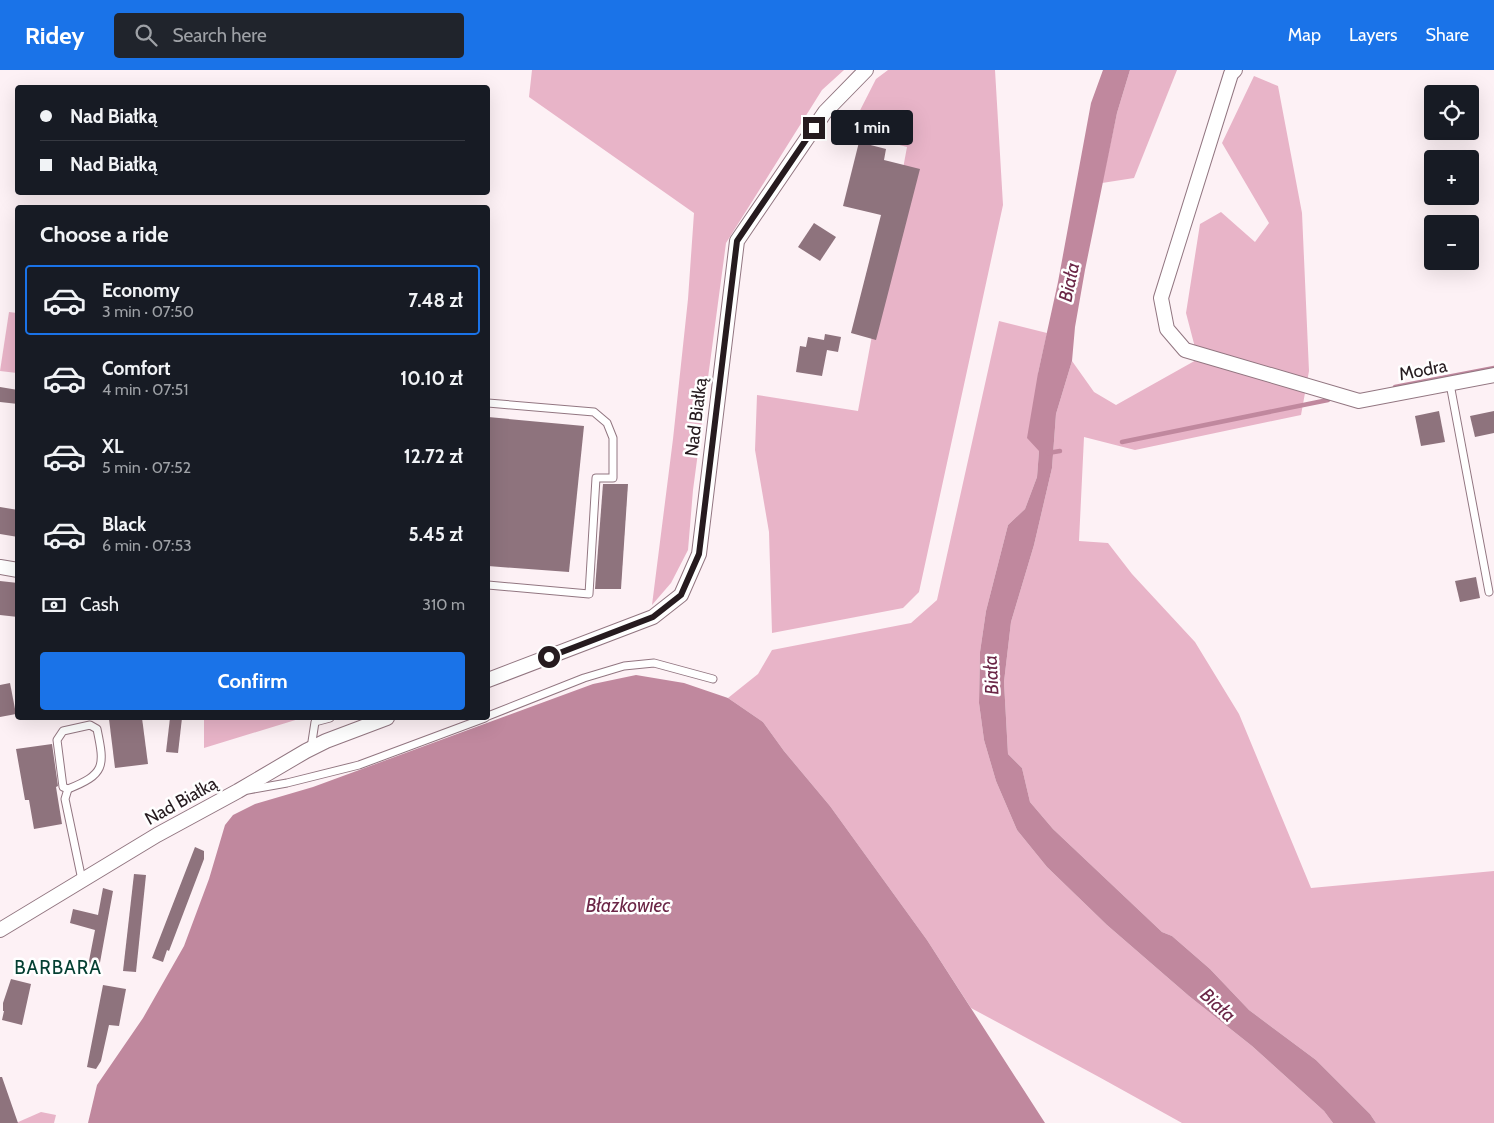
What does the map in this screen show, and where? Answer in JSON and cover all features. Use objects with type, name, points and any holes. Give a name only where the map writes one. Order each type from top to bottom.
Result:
[{"type":"street","name":"Nad Białką","points":[[490,679],[653,617],[681,595],[699,554],[737,241],[825,112],[866,70]]},
{"type":"street","name":"Modra","points":[[1234,70],[1231,74],[1161,298],[1167,329],[1185,350],[1359,401],[1494,376]]},
{"type":"street","points":[[0,567],[15,570]]},
{"type":"street","name":"Nad Białką","points":[[0,930],[158,835],[311,748],[382,720]]},
{"type":"lane","points":[[1450,384],[1489,592]]},
{"type":"lane","points":[[490,403],[594,412],[607,423],[613,438],[613,478],[596,478],[589,594],[490,585]]},
{"type":"lane","points":[[490,715],[584,678],[624,666],[654,663],[713,679]]},
{"type":"lane","points":[[311,748],[315,722],[322,720]]},
{"type":"lane","points":[[238,791],[287,783],[359,765],[478,720]]},
{"type":"lane","points":[[90,725],[97,729],[102,750],[102,764],[97,772],[87,781],[68,789],[63,787],[57,740],[63,731],[90,725]]},
{"type":"lane","points":[[68,789],[65,799],[82,881]]},
{"type":"shaded area","points":[[532,70],[844,70],[822,90],[726,243],[693,490],[688,550],[671,583],[652,605],[688,299],[694,213],[529,97]]},
{"type":"shaded area","points":[[888,70],[995,70],[1003,205],[919,592],[903,608],[772,633],[769,532],[755,450],[757,395],[858,411],[907,147],[849,132],[876,79]]},
{"type":"shaded area","points":[[1130,70],[1177,70],[1134,178],[1102,183],[1117,113]]},
{"type":"shaded area","points":[[1254,76],[1278,86],[1302,213],[1309,371],[1301,415],[1135,450],[1084,437],[1079,541],[1108,543],[1132,574],[1195,642],[1239,714],[1311,888],[1494,871],[1494,1123],[1376,1123],[1370,1114],[1316,1060],[1249,1010],[1210,969],[1172,936],[1162,932],[1053,829],[1030,802],[1022,768],[1008,754],[1004,682],[1011,622],[1034,545],[1052,468],[1056,414],[1072,361],[1094,392],[1116,405],[1198,359],[1186,313],[1200,224],[1221,212],[1255,242],[1269,223],[1222,143]]},
{"type":"shaded area","points":[[9,312],[15,313],[15,373],[0,371]]},
{"type":"shaded area","points":[[999,321],[1047,333],[1038,373],[1039,451],[1037,477],[1025,509],[1008,525],[986,611],[980,652],[979,703],[984,740],[996,781],[1017,830],[1047,867],[1107,925],[1189,996],[1252,1046],[1324,1111],[1333,1123],[1182,1123],[971,1008],[927,940],[830,806],[784,751],[763,722],[728,698],[758,674],[772,650],[911,623],[937,600]]},
{"type":"shaded area","points":[[204,720],[295,720],[204,748]]},
{"type":"shaded area","points":[[41,1112],[56,1115],[54,1123],[16,1123]]},
{"type":"water","name":"Biała","points":[[1103,70],[1130,70],[1117,113],[1085,270],[1075,327],[1072,361],[1056,414],[1052,468],[1034,545],[1011,622],[1004,682],[1008,754],[1022,768],[1030,802],[1053,829],[1162,932],[1172,936],[1210,969],[1249,1010],[1316,1060],[1370,1114],[1376,1123],[1333,1123],[1324,1111],[1252,1046],[1189,996],[1107,925],[1047,867],[1017,830],[996,781],[984,740],[979,703],[980,652],[986,611],[1008,525],[1025,509],[1037,477],[1039,451],[1027,438],[1091,103]]},
{"type":"water","name":"Błażkowiec","points":[[636,675],[684,683],[728,698],[763,722],[784,751],[830,806],[927,940],[1045,1123],[88,1123],[97,1085],[143,1018],[184,946],[209,879],[225,825],[233,815],[255,804],[313,787],[593,684]]},
{"type":"building","points":[[859,142],[886,149],[884,160],[920,169],[876,340],[851,333],[881,215],[843,206]]},
{"type":"building","points":[[814,223],[836,237],[820,261],[798,247]]},
{"type":"building","points":[[825,334],[841,337],[838,352],[827,350],[822,376],[796,372],[800,346],[806,347],[808,337],[824,340]]},
{"type":"building","points":[[0,387],[15,390],[15,404],[0,402]]},
{"type":"building","points":[[1439,411],[1445,442],[1421,446],[1415,416]]},
{"type":"building","points":[[1494,411],[1494,433],[1475,437],[1470,416]]},
{"type":"building","points":[[490,417],[584,426],[569,572],[490,566]]},
{"type":"building","points":[[603,484],[628,484],[621,589],[595,589]]},
{"type":"building","points":[[0,507],[15,510],[15,536],[0,534]]},
{"type":"building","points":[[1476,577],[1480,598],[1460,602],[1455,581]]},
{"type":"building","points":[[0,581],[15,583],[15,617],[0,615]]},
{"type":"building","points":[[10,683],[15,714],[0,717],[0,685]]},
{"type":"building","points":[[109,720],[142,720],[148,764],[115,768]]},
{"type":"building","points":[[170,720],[182,720],[178,753],[166,752]]},
{"type":"building","points":[[52,744],[62,824],[34,829],[29,800],[25,800],[16,749]]},
{"type":"building","points":[[195,847],[204,851],[204,859],[169,951],[167,950],[163,962],[152,958]]},
{"type":"building","points":[[134,874],[146,875],[136,972],[123,971]]},
{"type":"building","points":[[103,888],[113,891],[99,968],[88,966],[95,930],[70,923],[73,909],[98,915]]},
{"type":"building","points":[[11,979],[31,984],[22,1025],[2,1020],[3,1003]]},
{"type":"building","points":[[103,985],[126,989],[119,1026],[109,1025],[101,1061],[96,1069],[87,1067]]},
{"type":"building","points":[[0,1077],[2,1077],[18,1123],[0,1123]]},
{"type":"waterway","points":[[1395,387],[1494,368]]},
{"type":"waterway","points":[[1122,442],[1328,400]]},
{"type":"waterway","points":[[1048,453],[1060,451]]},
{"type":"district","name":"BARBARA","points":[[58,967]]},
{"type":"route","points":[[549,657],[653,617],[681,595],[699,554],[737,241],[814,128]]}]
